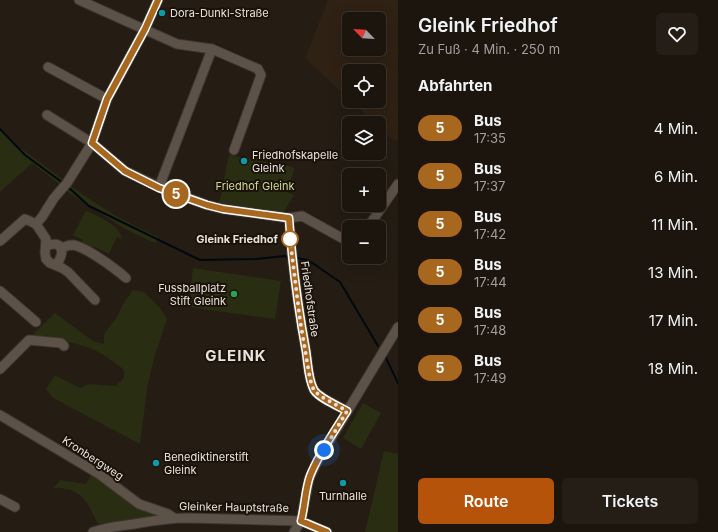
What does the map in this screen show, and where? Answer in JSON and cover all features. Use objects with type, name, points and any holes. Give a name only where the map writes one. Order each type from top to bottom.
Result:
[{"type":"street","points":[[79,0],[177,44],[212,49],[258,69],[261,72],[261,75],[234,150]]},
{"type":"street","points":[[36,224],[64,186],[92,143],[107,99],[145,29],[158,0]]},
{"type":"street","points":[[159,188],[212,49]]},
{"type":"street","points":[[48,67],[107,99]]},
{"type":"street","points":[[47,115],[92,143],[125,171],[159,188],[223,209],[289,218],[302,216],[342,238]]},
{"type":"street","points":[[373,220],[398,184]]},
{"type":"street","points":[[0,241],[25,218],[36,224],[46,239],[46,259],[50,263],[68,272],[95,300]]},
{"type":"street","name":"Friedhofstraße","points":[[289,218],[300,320],[310,379],[314,391],[347,411]]},
{"type":"street","points":[[46,246],[55,244],[61,249],[62,256],[56,265]]},
{"type":"street","points":[[61,249],[67,245],[74,245],[81,248],[126,278]]},
{"type":"street","points":[[0,291],[36,322]]},
{"type":"street","name":"Gleinker Hauptstraße","points":[[93,532],[113,530],[174,518],[301,521],[311,475],[324,450],[398,327]]},
{"type":"street","points":[[0,369],[29,340],[61,343],[64,346]]},
{"type":"street","name":"Kronbergweg","points":[[0,415],[99,474],[139,504],[168,514],[174,518]]},
{"type":"street","points":[[0,499],[15,507]]},
{"type":"street","points":[[294,532],[301,521],[327,532]]},
{"type":"shaded area","points":[[328,0],[398,0],[398,141],[391,139],[386,134],[386,116],[367,116],[358,108],[386,108],[386,64],[342,64],[342,92],[305,58]]},
{"type":"green space","points":[[0,127],[18,146],[65,181],[61,185],[32,163],[0,192]]},
{"type":"green space","name":"Friedhof Gleink","points":[[229,155],[293,167],[294,170],[287,192],[294,195],[283,213],[251,211],[219,204]]},
{"type":"green space","points":[[71,186],[113,214],[158,237],[155,243],[125,229],[66,191]]},
{"type":"green space","points":[[87,211],[108,222],[120,234],[122,239],[117,237],[109,254],[93,246],[90,249],[81,245],[83,240],[73,235],[85,212]]},
{"type":"green space","name":"Fussballplatz Stift Gleink","points":[[193,268],[281,281],[275,319],[188,307]]},
{"type":"green space","points":[[133,290],[144,292],[160,308],[167,319],[155,355],[148,383],[140,444],[53,398],[46,389],[55,375],[80,388],[89,384],[116,386],[124,378],[124,370],[113,361],[92,349],[32,335],[55,313],[93,341],[104,344],[104,334],[117,317],[123,304]]},
{"type":"green space","points":[[363,403],[381,413],[361,449],[343,438]]},
{"type":"green space","points":[[384,451],[398,454],[398,532],[365,532]]},
{"type":"green space","points":[[92,473],[165,515],[98,524],[87,503],[82,497],[71,490],[54,488],[60,480],[86,484]]},
{"type":"waterway","points":[[0,129],[25,155],[63,183]]},
{"type":"waterway","points":[[68,187],[89,206],[200,260],[290,257]]},
{"type":"waterway","points":[[296,258],[308,260],[340,282],[378,346]]},
{"type":"waterway","points":[[385,356],[398,383]]},
{"type":"bus line","name":"5","points":[[158,0],[145,29],[107,99],[92,143],[125,171],[159,188],[223,209],[289,218],[291,251],[300,320],[310,379],[314,391],[331,403],[347,411],[311,475],[301,521],[327,532]]},
{"type":"place","name":"Dora-Dunkl-Straße","points":[[162,13]]},
{"type":"place","name":"Friedhofskapelle Gleink","points":[[244,161]]},
{"type":"place","name":"Gleink Friedhof","points":[[290,239]]},
{"type":"place","name":"Fussballplatz Stift Gleink","points":[[234,294]]},
{"type":"place","name":"Benediktinerstift Gleink","points":[[156,463]]},
{"type":"place","name":"Turnhalle","points":[[343,483]]},
{"type":"district","name":"GLEINK","points":[[236,355]]},
{"type":"route","points":[[290,239],[300,320],[310,379],[314,391],[331,403],[347,411],[324,450]]}]
